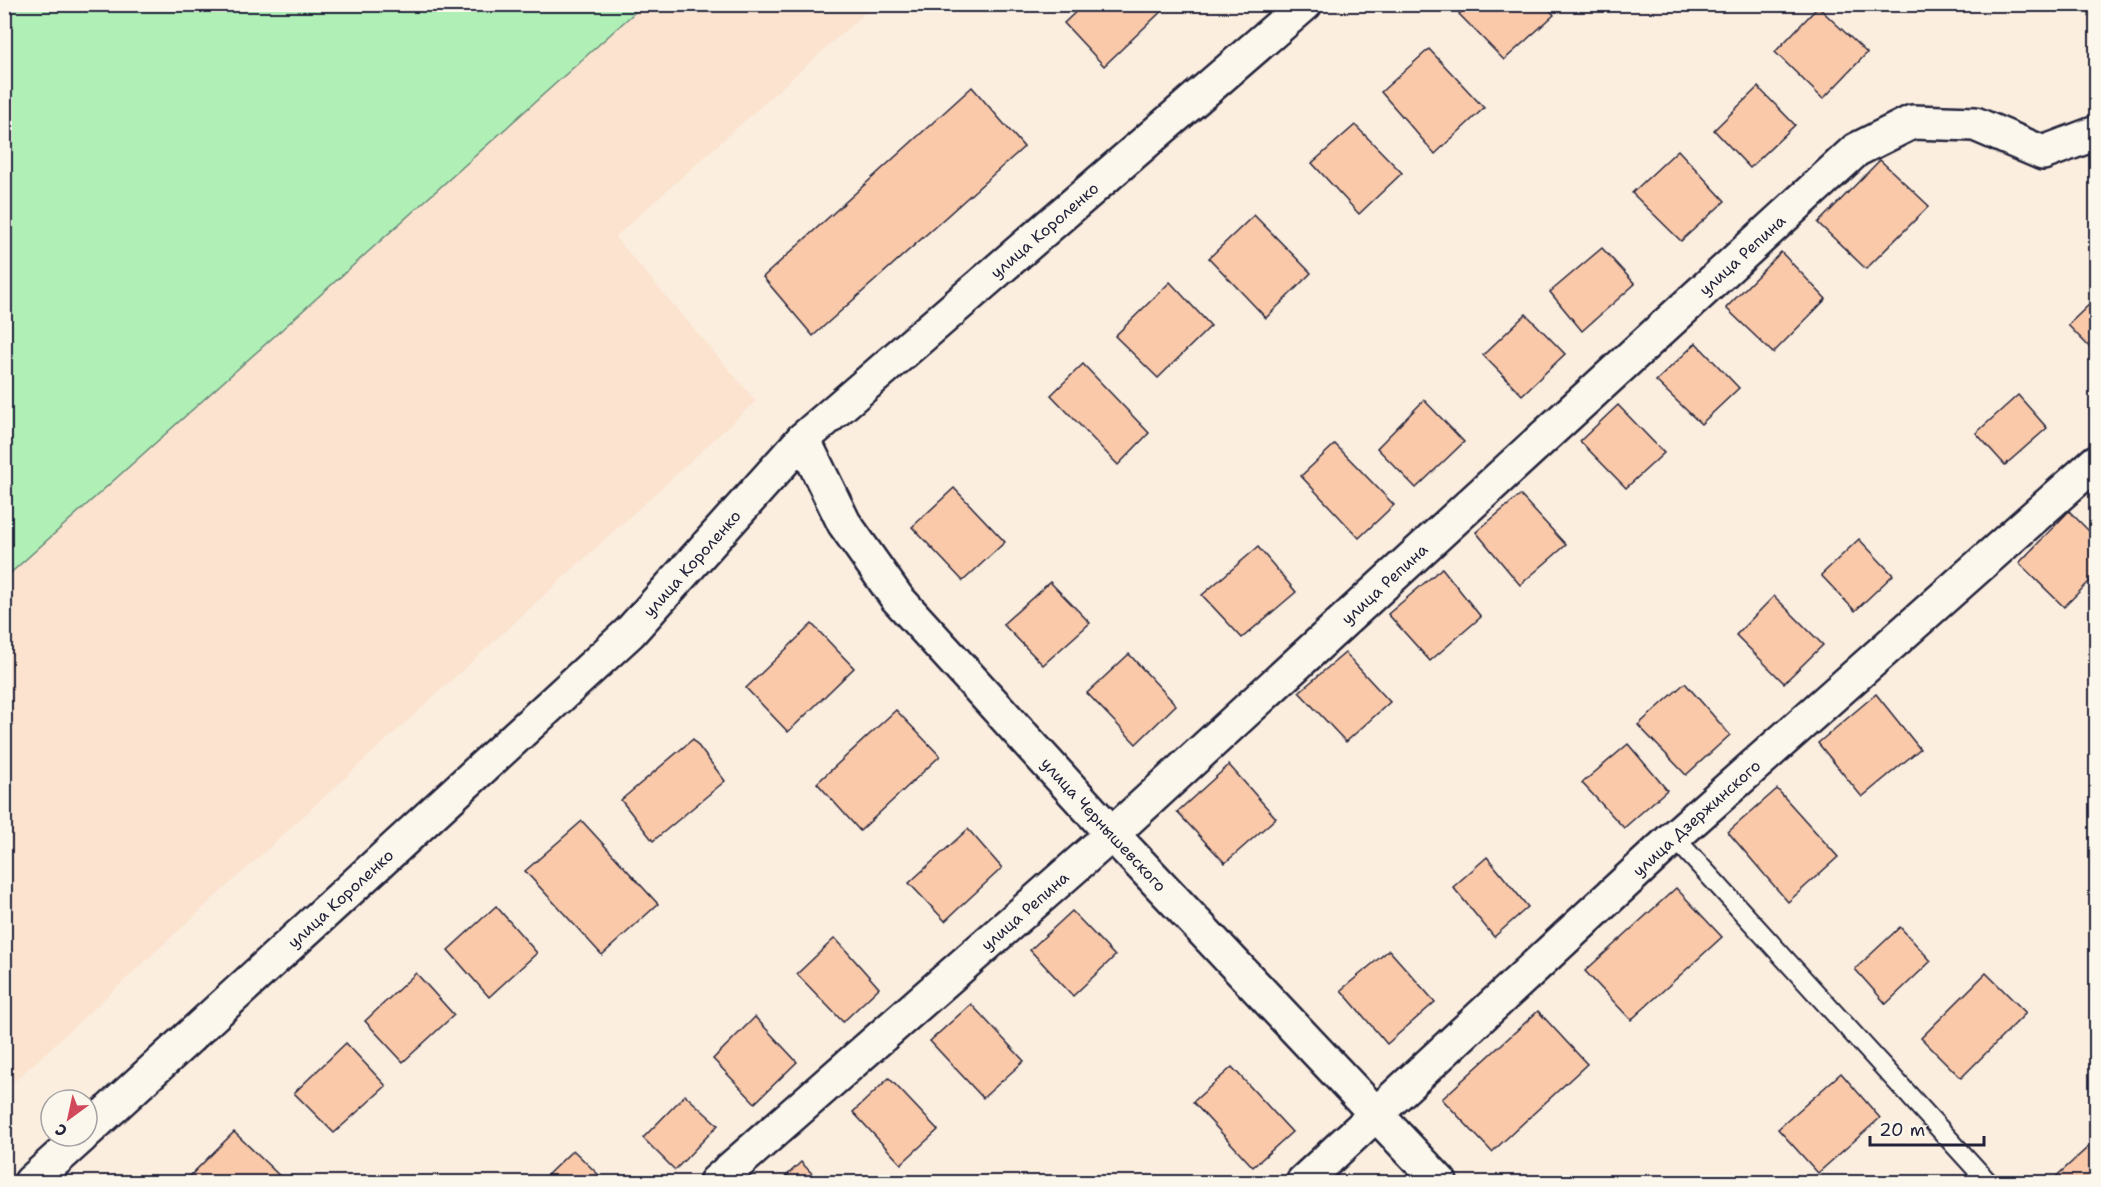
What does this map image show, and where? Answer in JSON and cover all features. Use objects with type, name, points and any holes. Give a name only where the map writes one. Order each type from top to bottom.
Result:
[{"type":"street","name":"улица Короленко","points":[[99,1120],[630,632],[803,439],[1305,4]]},
{"type":"street","name":"улица Репина","points":[[716,1182],[1112,834],[1856,150],[1912,122],[1975,124],[2043,153],[2097,133]]},
{"type":"street","name":"улица Чернышевского","points":[[803,439],[844,523],[897,598],[1112,834],[1440,1182]]},
{"type":"street","name":"улица Дзержинского","points":[[1303,1182],[1378,1115],[1674,837],[2097,462]]},
{"type":"street","points":[[31,1182],[69,1148]]},
{"type":"lane","points":[[1674,837],[1988,1182]]},
{"type":"shaded area","points":[[643,5],[874,5],[615,237],[756,401],[5,1090],[5,578]]},
{"type":"green space","points":[[5,4],[643,4],[643,5],[5,578]]},
{"type":"building","points":[[1084,4],[1169,4],[1104,66],[1064,23]]},
{"type":"building","points":[[1469,4],[1545,4],[1554,15],[1504,60],[1459,14]]},
{"type":"building","points":[[1818,7],[1867,53],[1823,99],[1775,52]]},
{"type":"building","points":[[1429,49],[1484,108],[1435,154],[1381,92]]},
{"type":"building","points":[[972,87],[1024,147],[813,336],[763,277]]},
{"type":"building","points":[[1758,87],[1795,125],[1750,168],[1714,130]]},
{"type":"building","points":[[1355,125],[1402,173],[1359,214],[1312,163]]},
{"type":"building","points":[[1678,150],[1725,201],[1681,241],[1632,193]]},
{"type":"building","points":[[1880,160],[1929,206],[1866,269],[1818,223]]},
{"type":"building","points":[[1254,215],[1311,273],[1266,318],[1209,258]]},
{"type":"building","points":[[1602,248],[1635,284],[1582,331],[1550,292]]},
{"type":"building","points":[[1781,252],[1826,299],[1773,353],[1726,308]]},
{"type":"building","points":[[1170,282],[1211,326],[1158,378],[1115,336]]},
{"type":"building","points":[[2096,298],[2096,354],[2068,325]]},
{"type":"building","points":[[1526,314],[1565,354],[1522,395],[1483,355]]},
{"type":"building","points":[[1696,343],[1739,388],[1701,424],[1656,381]]},
{"type":"building","points":[[1083,364],[1149,433],[1118,465],[1051,395]]},
{"type":"building","points":[[2018,395],[2047,428],[2005,465],[1976,433]]},
{"type":"building","points":[[1424,400],[1464,442],[1416,488],[1377,448]]},
{"type":"building","points":[[1618,405],[1664,453],[1626,488],[1580,441]]},
{"type":"building","points":[[1335,444],[1394,505],[1359,538],[1301,476]]},
{"type":"building","points":[[954,488],[1005,542],[963,581],[912,527]]},
{"type":"building","points":[[1520,495],[1566,545],[1520,585],[1476,532]]},
{"type":"building","points":[[2069,511],[2096,538],[2096,575],[2064,607],[2019,563]]},
{"type":"building","points":[[1859,539],[1893,575],[1855,611],[1821,575]]},
{"type":"building","points":[[1258,547],[1296,592],[1242,638],[1202,595]]},
{"type":"building","points":[[1442,568],[1481,617],[1430,661],[1388,614]]},
{"type":"building","points":[[1050,582],[1090,623],[1043,665],[1003,624]]},
{"type":"building","points":[[1774,596],[1823,645],[1784,683],[1736,635]]},
{"type":"building","points":[[812,624],[854,668],[788,732],[746,688]]},
{"type":"building","points":[[1345,653],[1390,702],[1346,742],[1299,692]]},
{"type":"building","points":[[1129,654],[1176,705],[1136,744],[1087,693]]},
{"type":"building","points":[[1685,683],[1730,735],[1686,775],[1638,725]]},
{"type":"building","points":[[1876,694],[1920,749],[1862,797],[1818,743]]},
{"type":"building","points":[[896,710],[940,756],[860,831],[817,783]]},
{"type":"building","points":[[693,739],[725,781],[653,841],[621,800]]},
{"type":"building","points":[[1628,744],[1667,790],[1624,828],[1582,783]]},
{"type":"building","points":[[1229,765],[1276,818],[1225,863],[1177,812]]},
{"type":"building","points":[[1777,789],[1838,857],[1788,902],[1728,832]]},
{"type":"building","points":[[582,821],[658,904],[602,955],[525,871]]},
{"type":"building","points":[[968,829],[1002,868],[945,921],[909,883]]},
{"type":"building","points":[[1487,857],[1528,907],[1494,937],[1453,887]]},
{"type":"building","points":[[1676,888],[1722,937],[1631,1020],[1585,971]]},
{"type":"building","points":[[496,906],[537,953],[489,997],[448,950]]},
{"type":"building","points":[[1072,911],[1115,956],[1073,996],[1030,950]]},
{"type":"building","points":[[1900,927],[1931,961],[1886,1004],[1855,969]]},
{"type":"building","points":[[835,938],[879,988],[843,1022],[797,974]]},
{"type":"building","points":[[1389,950],[1435,1002],[1387,1044],[1341,990]]},
{"type":"building","points":[[416,973],[454,1015],[403,1062],[365,1021]]},
{"type":"building","points":[[1986,973],[2026,1013],[1961,1078],[1921,1038]]},
{"type":"building","points":[[971,1004],[1024,1061],[983,1098],[930,1041]]},
{"type":"building","points":[[1538,1011],[1587,1064],[1492,1152],[1442,1099]]},
{"type":"building","points":[[755,1017],[797,1062],[755,1103],[713,1059]]},
{"type":"building","points":[[346,1043],[386,1086],[334,1133],[294,1093]]},
{"type":"building","points":[[1232,1067],[1292,1132],[1253,1167],[1193,1102]]},
{"type":"building","points":[[1841,1073],[1880,1118],[1818,1173],[1778,1129]]},
{"type":"building","points":[[889,1078],[938,1130],[901,1164],[853,1112]]},
{"type":"building","points":[[685,1095],[718,1125],[675,1170],[643,1138]]},
{"type":"building","points":[[234,1132],[286,1182],[191,1182],[187,1179]]},
{"type":"building","points":[[2096,1140],[2096,1182],[2050,1182]]},
{"type":"building","points":[[573,1150],[606,1182],[540,1182]]},
{"type":"building","points":[[801,1162],[820,1182],[780,1182]]}]
